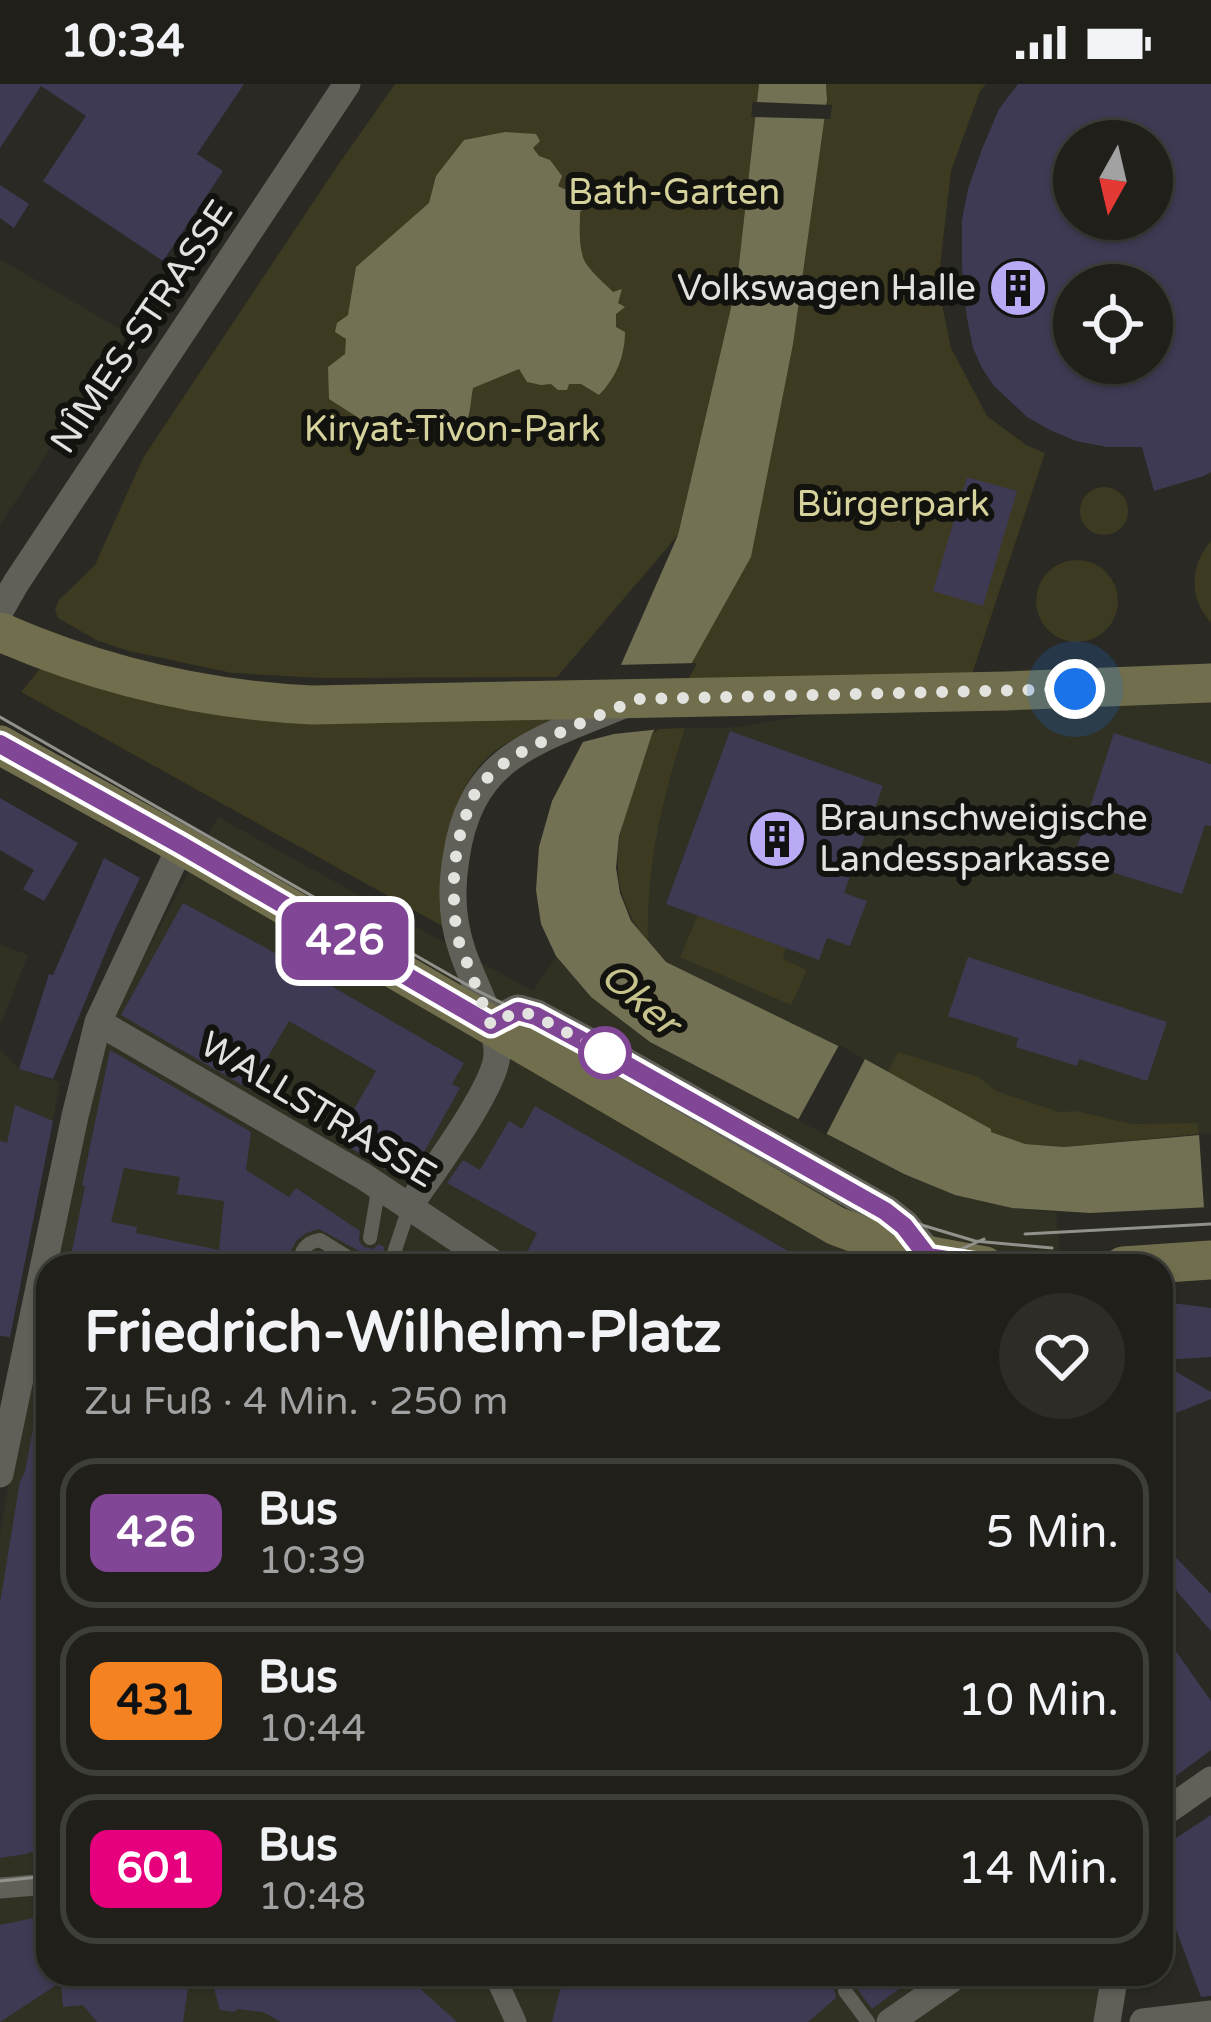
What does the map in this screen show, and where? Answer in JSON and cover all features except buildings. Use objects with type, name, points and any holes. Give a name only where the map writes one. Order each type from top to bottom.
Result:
[{"type":"main road","points":[[0,632],[106,673],[172,689],[312,705],[575,714],[638,699],[1211,683]]},
{"type":"main road","points":[[0,745],[836,1226],[908,1254]]},
{"type":"main road","points":[[1173,1263],[1211,1260]]},
{"type":"street","name":"NÎMES-STRASSE","points":[[0,611],[347,84]]},
{"type":"street","points":[[410,1205],[490,1082],[498,1054],[454,914],[454,867],[461,830],[472,798],[485,780],[503,762],[575,714]]},
{"type":"street","points":[[45,1254],[98,1022],[181,845]]},
{"type":"street","name":"WALLSTRASSE","points":[[98,1022],[363,1176],[481,1254]]},
{"type":"street","points":[[0,1474],[36,1300]]},
{"type":"street","points":[[1173,1807],[1211,1780]]},
{"type":"street","points":[[25,1886],[36,1880]]},
{"type":"street","points":[[0,1888],[36,1885]]},
{"type":"street","points":[[500,1986],[516,2022]]},
{"type":"street","points":[[890,2022],[916,2013],[946,1986]]},
{"type":"street","points":[[1107,2022],[1113,1986]]},
{"type":"street","points":[[1143,2022],[1211,2014]]},
{"type":"lane","points":[[363,1176],[377,1197],[370,1238]]},
{"type":"lane","points":[[394,1253],[410,1205]]},
{"type":"lane","points":[[302,1254],[308,1244],[320,1240],[343,1254]]},
{"type":"lane","points":[[845,1991],[868,2022]]},
{"type":"shaded area","points":[[0,259],[127,333],[0,525]]},
{"type":"shaded area","name":"Braunschweigische Landessparkasse","points":[[1211,695],[1211,1134],[991,1129],[865,1059],[666,962],[631,921],[659,729],[739,727],[851,708]]},
{"type":"shaded area","points":[[218,817],[533,991],[556,956],[591,997],[650,1042],[904,1174],[955,1195],[1056,1212],[1060,1254],[56,1254],[103,1034]]},
{"type":"shaded area","points":[[0,944],[28,955],[0,1026]]},
{"type":"shaded area","points":[[0,1050],[19,1069],[60,1082],[38,1199],[0,1192]]},
{"type":"shaded area","points":[[36,1347],[36,1986],[1112,1986],[1107,2022],[0,2022],[0,1536]]},
{"type":"green space","name":"Kiryat-Tivon-Park","points":[[395,84],[759,84],[737,282],[678,535],[557,677],[322,678],[232,673],[129,651],[96,640],[58,618],[59,600],[95,565],[143,458]]},
{"type":"green space","name":"Bürgerpark","points":[[826,84],[986,84],[951,171],[938,284],[951,348],[987,416],[1045,453],[966,692],[671,697],[751,557]]},
{"type":"green space","points":[[1104,487],[1121,494],[1128,511],[1121,528],[1104,535],[1087,528],[1080,511],[1087,494]]},
{"type":"green space","points":[[1211,541],[1211,623],[1194,582]]},
{"type":"green space","points":[[1077,560],[1106,572],[1118,601],[1106,630],[1077,642],[1048,630],[1036,601],[1048,572]]},
{"type":"green space","points":[[43,665],[565,715],[496,750],[462,793],[448,836],[444,927],[21,692]]},
{"type":"green space","points":[[685,728],[657,833],[648,941],[621,890],[619,839],[652,734],[659,729]]},
{"type":"green space","points":[[698,915],[786,948],[783,959],[807,970],[791,1005],[680,957]]},
{"type":"green space","points":[[898,1052],[979,1077],[996,1091],[1060,1112],[1076,1111],[1132,1124],[1198,1123],[1199,1134],[1064,1147],[1025,1144],[991,1132],[888,1072]]},
{"type":"water","name":"Oker","points":[[759,84],[826,84],[793,344],[751,557],[652,734],[619,836],[616,868],[631,921],[666,962],[865,1059],[991,1132],[1025,1144],[1064,1147],[1211,1134],[1211,1207],[1090,1213],[1012,1208],[955,1195],[904,1174],[650,1042],[591,997],[556,956],[541,924],[536,890],[539,847],[552,801],[609,692],[678,535],[737,282]]},
{"type":"water","points":[[505,132],[536,134],[540,141],[533,148],[562,176],[558,186],[573,188],[583,209],[580,237],[585,262],[613,292],[622,289],[618,303],[625,307],[616,314],[616,327],[625,332],[618,366],[599,395],[581,384],[558,390],[551,384],[527,382],[519,369],[473,388],[468,417],[453,430],[419,439],[387,436],[329,399],[328,367],[345,354],[346,339],[335,332],[337,323],[348,315],[356,267],[429,203],[436,176],[464,140]]},
{"type":"pier","points":[[753,101],[832,105],[830,119],[751,117]]},
{"type":"pier","points":[[697,663],[661,729],[575,744],[614,665]]},
{"type":"pier","points":[[839,1045],[865,1059],[826,1135],[798,1120]]},
{"type":"pier","points":[[1199,1134],[1211,1134],[1211,1207],[1204,1208]]},
{"type":"tram line","points":[[0,717],[476,990],[563,1033],[865,1203],[975,1241],[1052,1248]]},
{"type":"tram line","points":[[900,1217],[919,1254]]},
{"type":"tram line","points":[[1025,1234],[1211,1224]]},
{"type":"tram line","points":[[950,1254],[984,1239]]},
{"type":"tram line","points":[[0,1881],[36,1877]]},
{"type":"bus line","name":"426","points":[[0,744],[491,1025],[518,1011],[605,1053],[885,1211],[926,1254]]},
{"type":"place","name":"Volkswagen Halle","points":[[1018,288]]},
{"type":"place","name":"Braunschweigische Landessparkasse","points":[[777,839]]},
{"type":"route","points":[[605,1053],[518,1011],[491,1025],[459,942],[454,914],[458,841],[472,798],[503,762],[638,699],[1075,689]]},
{"type":"park label","name":"Bath-Garten","points":[[674,192]]}]
